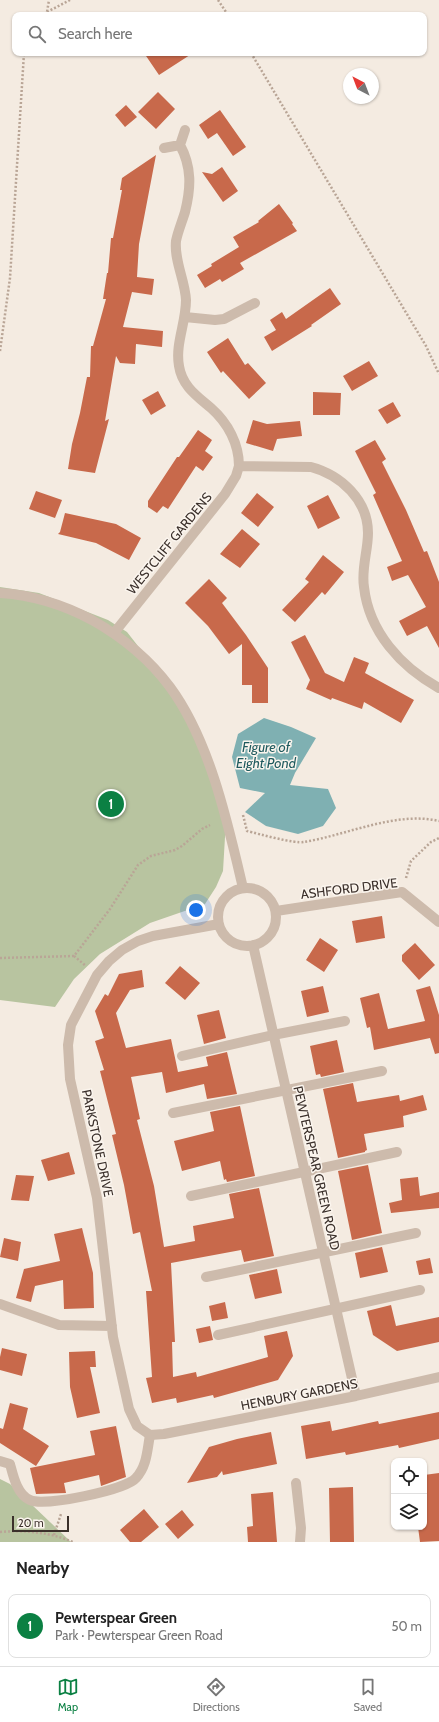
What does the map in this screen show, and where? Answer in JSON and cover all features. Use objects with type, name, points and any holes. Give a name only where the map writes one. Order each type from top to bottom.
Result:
[{"type":"street","points":[[185,130],[180,145],[187,157],[189,179],[188,198],[179,229],[176,251],[184,284],[185,317],[178,348],[179,368],[183,379],[194,394],[211,408],[227,425],[236,446],[239,457],[239,466],[311,467],[330,474],[351,491],[362,507],[367,524],[367,545],[363,576],[364,587],[374,623],[380,634],[395,654],[413,670],[439,688]]},
{"type":"street","points":[[164,148],[180,145]]},
{"type":"street","points":[[185,317],[215,320],[224,319],[255,303]]},
{"type":"street","name":"WESTCLIFF GARDENS","points":[[114,633],[225,494],[234,480],[239,466]]},
{"type":"street","points":[[0,593],[44,600],[83,615],[114,633],[142,657],[170,687],[195,731],[206,757],[233,846],[243,888]]},
{"type":"street","points":[[243,888],[252,888],[264,893],[273,903],[276,911],[276,923],[273,931],[267,938],[253,945],[243,946],[234,943],[227,937],[219,924],[218,914],[223,901],[234,891],[243,888]]},
{"type":"street","name":"ASHFORD DRIVE","points":[[276,911],[402,892],[439,922]]},
{"type":"street","name":"PARKSTONE DRIVE","points":[[150,1435],[137,1426],[129,1409],[112,1326],[97,1198],[70,1079],[68,1045],[71,1026],[97,975],[122,950],[138,941],[153,936],[219,924]]},
{"type":"street","name":"PEWTERSPEAR GREEN ROAD","points":[[253,945],[356,1396]]},
{"type":"street","points":[[182,1056],[273,1035],[345,1021]]},
{"type":"street","points":[[174,1113],[382,1071]]},
{"type":"street","points":[[191,1196],[396,1152]]},
{"type":"street","points":[[206,1277],[416,1233]]},
{"type":"street","points":[[218,1335],[420,1290]]},
{"type":"street","points":[[0,1304],[59,1325],[112,1326]]},
{"type":"street","name":"HENBURY GARDENS","points":[[150,1435],[164,1434],[356,1396],[439,1377]]},
{"type":"street","points":[[0,1461],[10,1464],[20,1492],[29,1500],[46,1503],[112,1490],[135,1480],[146,1462],[150,1435]]},
{"type":"street","points":[[296,1483],[301,1528],[300,1542]]},
{"type":"path","points":[[46,12],[49,0]]},
{"type":"path","points":[[49,12],[70,0]]},
{"type":"path","points":[[219,0],[226,12]]},
{"type":"path","points":[[0,351],[10,278],[24,56]]},
{"type":"path","points":[[253,56],[426,346],[439,374]]},
{"type":"path","points":[[243,814],[248,831],[302,843],[389,822],[426,818],[439,821]]},
{"type":"path","points":[[0,958],[74,956],[110,909],[138,865],[151,856],[174,850],[182,846],[202,829],[210,825]]},
{"type":"path","points":[[402,892],[411,861],[431,842],[439,838]]},
{"type":"path","points":[[0,1532],[19,1531],[54,1534],[73,1542]]},
{"type":"green space","points":[[0,587],[39,593],[108,620],[127,632],[170,687],[186,712],[226,820],[223,871],[216,887],[205,904],[150,923],[100,954],[74,979],[55,1007],[0,1000]]},
{"type":"green space","points":[[0,1479],[10,1484],[71,1542],[0,1542]]},
{"type":"water","name":"Figure of Eight Pond","points":[[264,718],[291,727],[316,738],[295,773],[290,785],[328,789],[336,808],[323,826],[298,834],[266,826],[245,812],[265,793],[240,788],[232,757],[238,734]]},
{"type":"building","points":[[146,56],[188,56],[159,75]]},
{"type":"building","points":[[158,92],[175,109],[156,129],[138,112]]},
{"type":"building","points":[[126,105],[137,117],[125,127],[115,115]]},
{"type":"building","points":[[220,110],[246,147],[233,156],[217,133],[208,139],[199,125]]},
{"type":"building","points":[[156,155],[139,244],[137,277],[154,279],[152,295],[132,292],[123,327],[163,331],[162,347],[136,344],[135,364],[120,363],[116,356],[105,421],[109,419],[95,473],[68,469],[87,377],[90,377],[91,346],[93,346],[106,299],[103,299],[108,273],[111,238],[113,238],[122,190],[120,190],[122,178]]},
{"type":"building","points":[[222,167],[238,191],[223,202],[202,172],[212,174]]},
{"type":"building","points":[[279,204],[297,231],[240,263],[244,269],[222,282],[220,279],[205,288],[197,275],[212,266],[211,264],[239,247],[233,237],[259,222],[258,221]]},
{"type":"building","points":[[330,288],[341,304],[311,325],[312,326],[272,351],[264,337],[276,330],[270,320],[282,312],[286,319]]},
{"type":"building","points":[[228,338],[245,365],[248,363],[266,383],[249,399],[223,371],[221,373],[207,352]]},
{"type":"building","points":[[369,361],[378,376],[352,391],[343,376]]},
{"type":"building","points":[[158,391],[166,406],[151,415],[142,400]]},
{"type":"building","points":[[313,392],[341,393],[340,415],[313,415]]},
{"type":"building","points":[[393,402],[401,416],[387,424],[378,410]]},
{"type":"building","points":[[253,420],[267,424],[300,421],[302,436],[277,439],[273,451],[246,443]]},
{"type":"building","points":[[198,430],[212,440],[205,451],[213,457],[203,471],[196,466],[168,509],[163,506],[157,513],[148,507],[148,501],[177,457],[179,457]]},
{"type":"building","points":[[375,440],[386,459],[382,462],[406,510],[424,552],[427,551],[439,582],[439,648],[427,626],[407,636],[399,621],[426,607],[408,575],[392,581],[387,567],[402,561],[373,495],[376,493],[355,451]]},
{"type":"building","points":[[36,491],[62,500],[55,518],[29,509]]},
{"type":"building","points":[[257,493],[274,507],[258,527],[241,513]]},
{"type":"building","points":[[328,495],[340,518],[318,529],[307,506]]},
{"type":"building","points":[[65,513],[116,524],[141,538],[129,560],[96,543],[58,534],[60,532]]},
{"type":"building","points":[[242,529],[260,544],[240,568],[220,554]]},
{"type":"building","points":[[323,555],[344,572],[325,595],[322,592],[295,622],[282,610],[309,582],[305,579]]},
{"type":"building","points":[[209,579],[227,598],[222,603],[268,668],[268,703],[252,703],[252,685],[242,685],[242,644],[229,654],[208,626],[185,603]]},
{"type":"building","points":[[305,635],[325,673],[344,682],[354,657],[369,663],[365,673],[414,700],[401,723],[364,702],[362,709],[332,698],[331,700],[306,689],[310,680],[291,642]]},
{"type":"building","points":[[382,916],[385,938],[356,943],[352,921]]},
{"type":"building","points":[[320,938],[338,950],[324,972],[306,960]]},
{"type":"building","points":[[415,943],[435,965],[419,980],[402,961],[402,955]]},
{"type":"building","points":[[180,966],[200,983],[185,1000],[165,983]]},
{"type":"building","points":[[142,970],[144,987],[130,990],[116,1013],[126,1048],[171,1039],[178,1072],[208,1066],[206,1057],[227,1052],[237,1094],[207,1099],[204,1084],[166,1093],[162,1072],[131,1077],[140,1119],[137,1120],[154,1186],[164,1247],[195,1241],[193,1226],[234,1218],[229,1194],[259,1188],[274,1256],[244,1262],[241,1250],[171,1263],[175,1342],[172,1342],[173,1377],[196,1372],[197,1377],[268,1357],[264,1336],[287,1331],[293,1356],[278,1380],[214,1398],[213,1395],[177,1403],[176,1398],[152,1403],[146,1378],[152,1377],[146,1291],[152,1291],[140,1232],[133,1234],[124,1185],[112,1135],[116,1134],[100,1071],[104,1070],[95,1041],[104,1038],[95,1011],[105,994],[108,996],[119,974]]},
{"type":"building","points":[[323,986],[329,1012],[307,1017],[301,991]]},
{"type":"building","points":[[430,986],[439,1015],[439,1053],[435,1054],[430,1038],[374,1050],[370,1027],[367,1028],[360,998],[379,993],[388,1029],[425,1021],[416,990]]},
{"type":"building","points":[[219,1010],[226,1038],[204,1044],[197,1015]]},
{"type":"building","points":[[337,1040],[344,1072],[321,1077],[320,1074],[316,1075],[310,1046]]},
{"type":"building","points":[[353,1083],[357,1102],[399,1095],[400,1101],[423,1095],[427,1110],[403,1116],[404,1127],[364,1134],[367,1150],[365,1152],[338,1158],[323,1089]]},
{"type":"building","points":[[240,1106],[255,1176],[227,1182],[226,1179],[224,1180],[220,1161],[182,1171],[174,1141],[214,1131],[210,1112]]},
{"type":"building","points":[[69,1152],[75,1174],[48,1181],[41,1160]]},
{"type":"building","points":[[368,1165],[382,1233],[352,1240],[338,1171]]},
{"type":"building","points":[[16,1175],[34,1176],[29,1201],[11,1200]]},
{"type":"building","points":[[418,1177],[420,1196],[439,1192],[439,1208],[391,1213],[389,1203],[402,1200],[400,1179]]},
{"type":"building","points":[[82,1228],[93,1273],[94,1308],[64,1309],[63,1280],[35,1286],[31,1302],[16,1298],[24,1269],[60,1261],[54,1234]]},
{"type":"building","points":[[4,1238],[21,1242],[18,1261],[0,1257]]},
{"type":"building","points":[[382,1247],[388,1272],[360,1278],[355,1253]]},
{"type":"building","points":[[430,1258],[433,1273],[419,1275],[416,1261]]},
{"type":"building","points":[[277,1269],[282,1293],[255,1299],[249,1275]]},
{"type":"building","points":[[225,1302],[228,1318],[212,1321],[209,1306]]},
{"type":"building","points":[[391,1305],[396,1326],[439,1317],[439,1342],[397,1351],[373,1335],[367,1311]]},
{"type":"building","points":[[210,1326],[213,1340],[199,1343],[196,1329]]},
{"type":"building","points":[[2,1348],[27,1354],[22,1376],[0,1370]]},
{"type":"building","points":[[95,1351],[96,1367],[90,1367],[100,1413],[77,1418],[70,1387],[69,1352]]},
{"type":"building","points":[[10,1403],[28,1408],[23,1429],[49,1446],[36,1466],[0,1443],[0,1428],[3,1429]]},
{"type":"building","points":[[439,1412],[439,1439],[399,1448],[398,1445],[346,1455],[345,1452],[306,1459],[301,1426],[330,1421],[332,1431],[378,1421],[379,1424]]},
{"type":"building","points":[[116,1426],[126,1477],[101,1486],[99,1475],[64,1483],[66,1493],[36,1494],[30,1468],[95,1455],[90,1431]]},
{"type":"building","points":[[271,1432],[277,1464],[223,1475],[222,1471],[217,1477],[187,1483],[209,1447]]},
{"type":"building","points":[[439,1473],[439,1541],[420,1542],[418,1530],[427,1530],[427,1475]]},
{"type":"building","points":[[353,1487],[354,1542],[330,1542],[329,1488]]},
{"type":"building","points":[[273,1492],[277,1542],[248,1542],[247,1527],[253,1526],[251,1494]]},
{"type":"building","points":[[144,1509],[159,1527],[141,1542],[130,1542],[120,1530]]},
{"type":"building","points":[[182,1510],[194,1525],[178,1539],[165,1524]]},
{"type":"place","name":"Pewterspear Green","points":[[111,804]]}]
